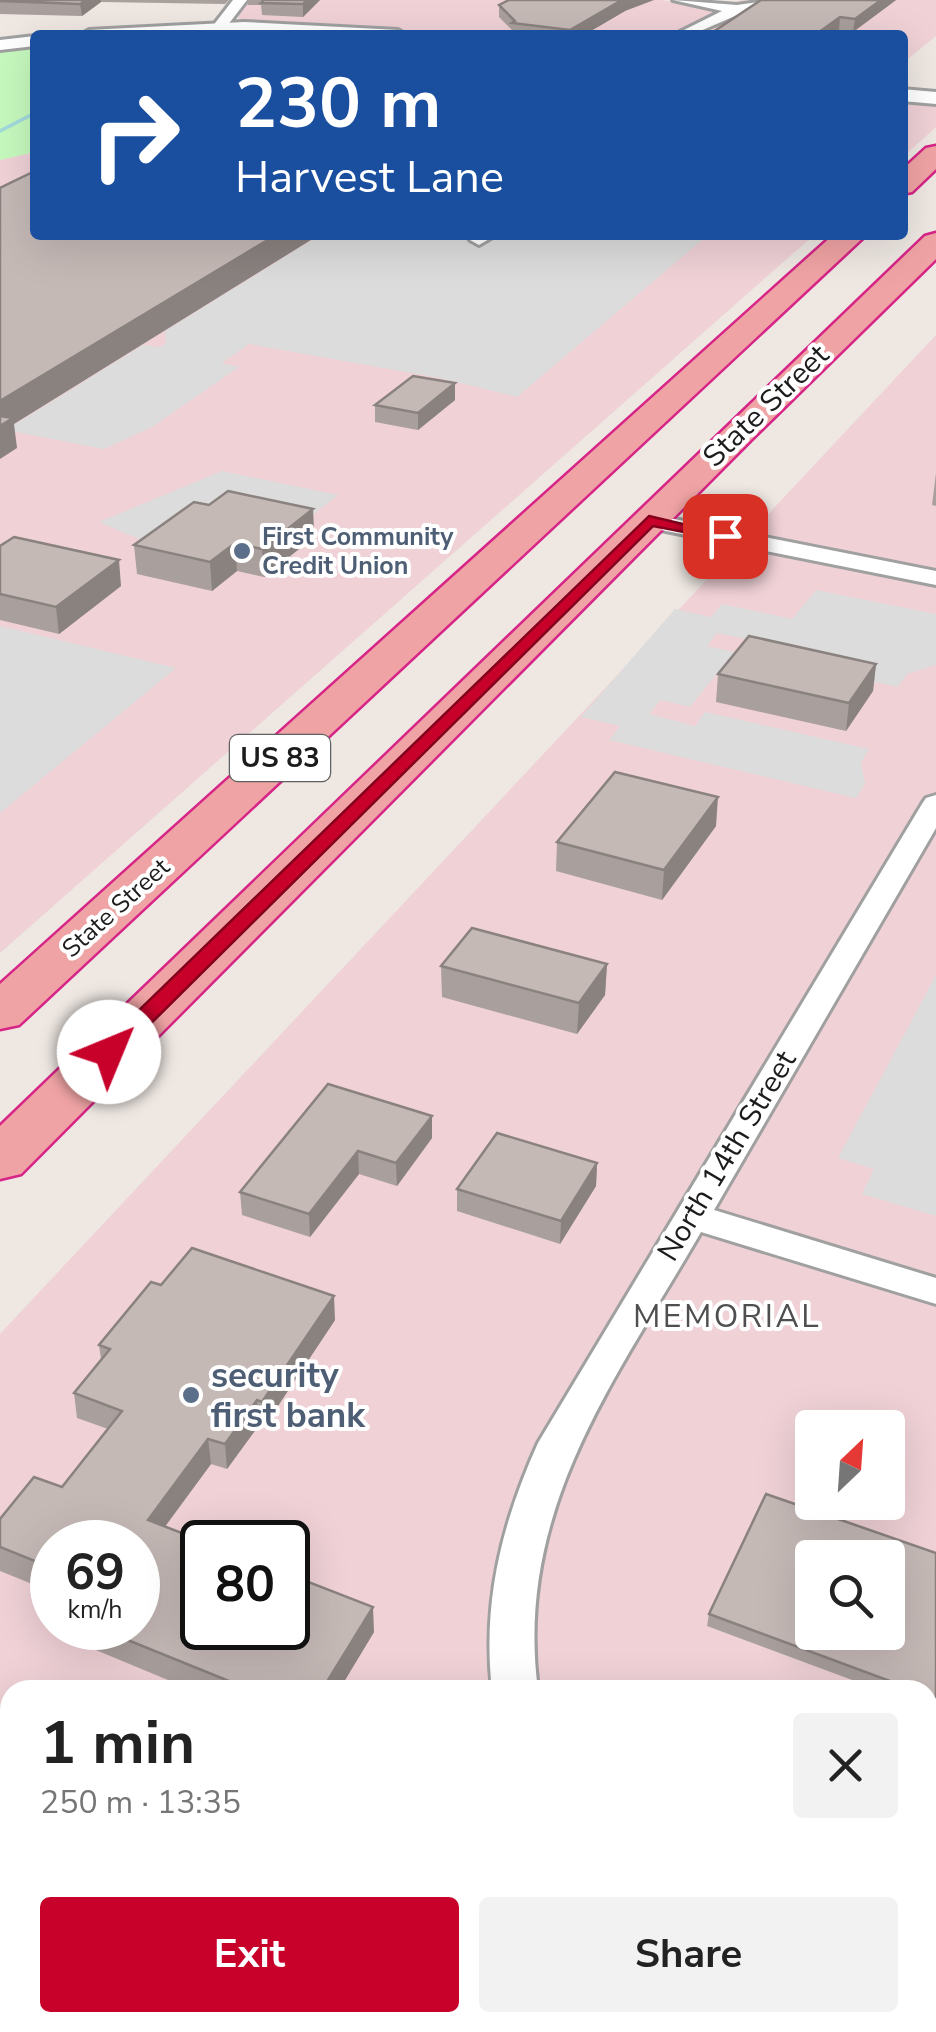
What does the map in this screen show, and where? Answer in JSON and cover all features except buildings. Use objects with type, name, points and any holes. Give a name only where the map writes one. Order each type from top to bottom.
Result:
[{"type":"highway","points":[[908,180],[936,154]]},
{"type":"highway","name":"State Street","points":[[0,1014],[846,240]]},
{"type":"highway","name":"State Street","points":[[0,1160],[936,242]]},
{"type":"street","points":[[219,27],[240,0]]},
{"type":"street","points":[[680,0],[737,9]]},
{"type":"street","points":[[691,30],[765,0]]},
{"type":"street","points":[[170,30],[286,30]]},
{"type":"street","points":[[0,45],[30,42]]},
{"type":"street","points":[[908,96],[936,98]]},
{"type":"street","points":[[649,520],[936,578]]},
{"type":"street","name":"North 14th Street","points":[[514,1680],[511,1636],[514,1575],[538,1485],[558,1443],[936,804]]},
{"type":"street","points":[[691,1216],[936,1292]]},
{"type":"shaded area","points":[[249,0],[661,0],[712,8],[743,0],[936,0],[936,36],[908,59],[908,30],[245,30],[237,13]]},
{"type":"shaded area","points":[[908,102],[936,105],[936,127],[908,152]]},
{"type":"shaded area","points":[[30,153],[30,240],[808,240],[0,953],[0,160]]},
{"type":"shaded area","points":[[312,240],[702,240],[517,397],[440,378],[249,344],[222,363],[239,367],[152,427],[104,449],[6,430],[143,345],[161,347],[166,343],[165,331]]},
{"type":"shaded area","points":[[936,335],[936,1680],[0,1680],[0,1334]]},
{"type":"shaded area","points":[[222,471],[338,495],[300,525],[153,545],[99,522]]},
{"type":"shaded area","points":[[816,590],[936,614],[936,665],[907,674],[898,687],[750,655],[759,642],[717,633],[707,646],[734,652],[690,707],[661,700],[649,714],[695,726],[705,712],[869,749],[861,763],[865,784],[856,798],[609,740],[620,726],[581,717],[675,609],[711,617],[722,604],[792,619]]},
{"type":"shaded area","points":[[0,626],[176,668],[0,813]]},
{"type":"shaded area","points":[[936,975],[936,1216],[862,1194],[874,1169],[838,1158]]},
{"type":"green space","points":[[30,48],[30,153],[0,160],[0,51]]},
{"type":"waterway","points":[[0,131],[30,116]]},
{"type":"place","name":"First Community Credit Union","points":[[242,551]]},
{"type":"place","name":"security first bank","points":[[191,1395]]},
{"type":"district","name":"MEMORIAL","points":[[727,1316]]},
{"type":"route","points":[[109,1052],[649,520],[725,536]]}]
